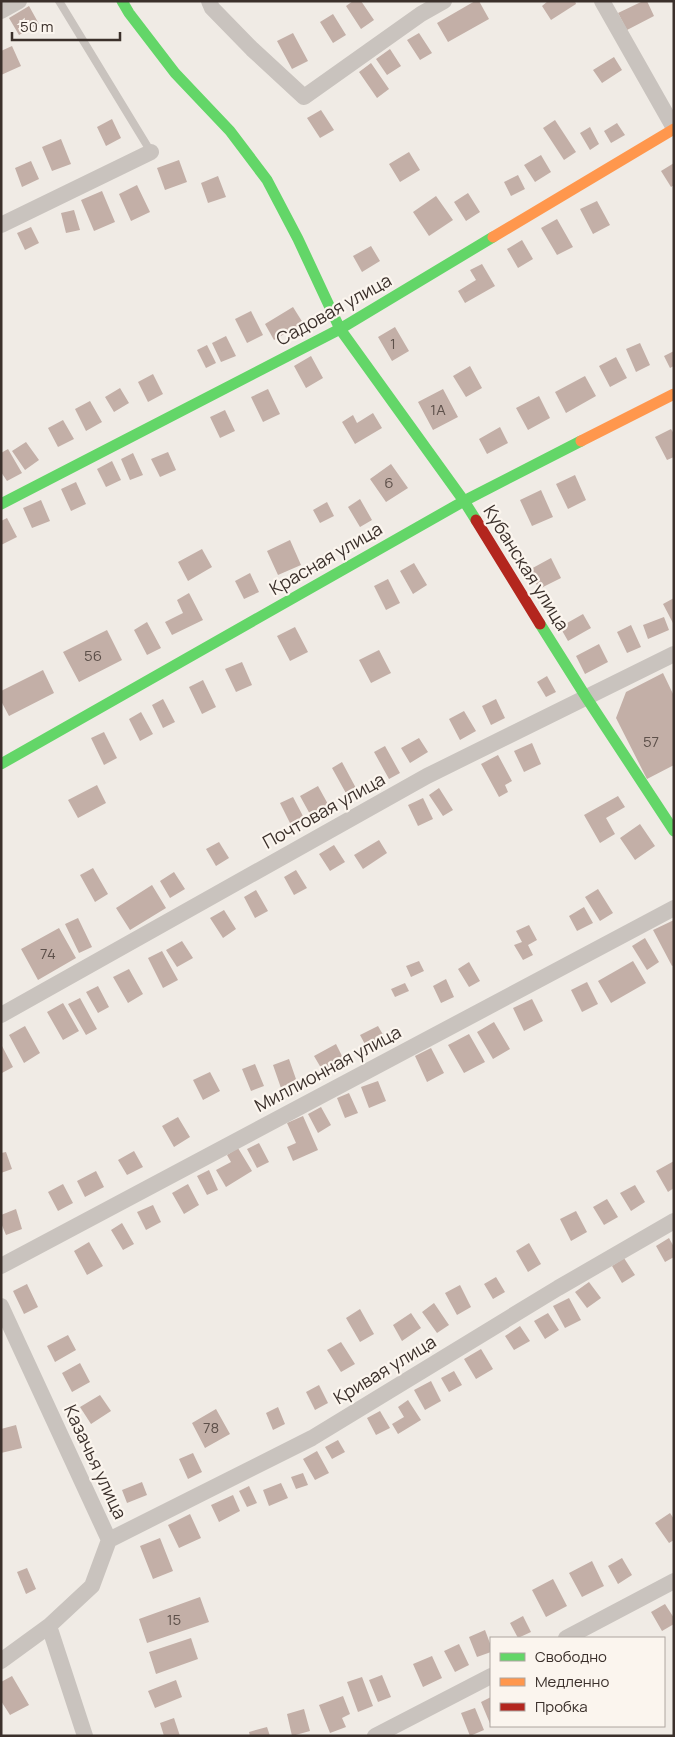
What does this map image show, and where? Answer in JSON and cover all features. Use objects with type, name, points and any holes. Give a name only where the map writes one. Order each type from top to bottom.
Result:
[{"type":"street","points":[[1,11],[19,1]]},
{"type":"street","name":"Кубанская улица","points":[[122,1],[175,73],[230,130],[267,180],[298,239],[340,329],[464,501],[586,697],[674,831]]},
{"type":"street","points":[[209,1],[212,8],[252,49],[304,97],[421,14],[444,1]]},
{"type":"street","points":[[602,1],[674,129]]},
{"type":"street","name":"Садовая улица","points":[[1,504],[340,329],[674,129]]},
{"type":"street","points":[[1,225],[151,152]]},
{"type":"street","name":"Красная улица","points":[[1,764],[464,501],[674,394]]},
{"type":"street","name":"Почтовая улица","points":[[1,1015],[427,776],[674,654]]},
{"type":"street","name":"Миллионная улица","points":[[1,1266],[674,908]]},
{"type":"street","name":"Кривая улица","points":[[109,1540],[312,1438],[558,1288],[674,1221]]},
{"type":"street","name":"Казачья улица","points":[[1,1306],[109,1540],[92,1586],[49,1626]]},
{"type":"street","points":[[568,1637],[674,1581]]},
{"type":"street","points":[[1,1661],[49,1626],[85,1736]]},
{"type":"street","points":[[375,1736],[490,1677]]},
{"type":"lane","points":[[59,1],[151,152]]},
{"type":"building","points":[[353,1],[361,1],[374,20],[361,29],[346,6]]},
{"type":"building","points":[[475,1],[479,1],[489,19],[448,42],[437,23]]},
{"type":"building","points":[[548,1],[575,1],[576,4],[551,20],[542,6]]},
{"type":"building","points":[[643,1],[647,1],[654,16],[627,30],[618,13]]},
{"type":"building","points":[[29,6],[39,24],[19,35],[9,18]]},
{"type":"building","points":[[333,14],[346,35],[333,43],[320,22]]},
{"type":"building","points":[[293,33],[308,61],[292,69],[277,41]]},
{"type":"building","points":[[419,33],[432,53],[420,60],[407,40]]},
{"type":"building","points":[[12,46],[21,66],[1,75],[1,51]]},
{"type":"building","points":[[390,49],[401,66],[387,75],[376,59]]},
{"type":"building","points":[[614,57],[622,70],[602,83],[593,70]]},
{"type":"building","points":[[371,63],[389,89],[377,98],[359,72]]},
{"type":"building","points":[[321,110],[334,130],[320,138],[307,118]]},
{"type":"building","points":[[112,119],[121,138],[106,146],[97,127]]},
{"type":"building","points":[[555,120],[576,152],[564,160],[543,128]]},
{"type":"building","points":[[617,123],[625,135],[611,143],[604,131]]},
{"type":"building","points":[[590,127],[599,144],[590,150],[580,133]]},
{"type":"building","points":[[61,139],[71,164],[52,171],[42,147]]},
{"type":"building","points":[[409,152],[420,170],[400,182],[389,164]]},
{"type":"building","points":[[541,155],[551,172],[535,182],[524,165]]},
{"type":"building","points":[[179,160],[187,182],[165,190],[157,168]]},
{"type":"building","points":[[31,161],[39,179],[22,187],[15,168]]},
{"type":"building","points":[[674,163],[674,185],[671,187],[661,171]]},
{"type":"building","points":[[518,175],[525,189],[511,196],[504,182]]},
{"type":"building","points":[[218,176],[226,197],[208,203],[201,183]]},
{"type":"building","points":[[137,185],[150,212],[131,221],[119,194]]},
{"type":"building","points":[[102,191],[115,222],[94,231],[81,200]]},
{"type":"building","points":[[468,193],[480,212],[466,221],[454,202]]},
{"type":"building","points":[[436,196],[453,220],[429,236],[413,212]]},
{"type":"building","points":[[597,201],[610,225],[593,234],[580,209]]},
{"type":"building","points":[[74,210],[80,230],[66,233],[61,213]]},
{"type":"building","points":[[557,219],[573,247],[557,255],[541,228]]},
{"type":"building","points":[[31,227],[39,243],[25,250],[17,233]]},
{"type":"building","points":[[522,240],[533,259],[518,268],[507,249]]},
{"type":"building","points":[[371,246],[380,261],[362,272],[353,256]]},
{"type":"building","points":[[482,264],[495,286],[465,303],[458,291],[476,280],[470,270]]},
{"type":"building","points":[[293,307],[303,323],[274,340],[265,324]]},
{"type":"building","points":[[251,311],[263,335],[247,343],[235,319]]},
{"type":"building","points":[[395,327],[409,351],[392,361],[378,337]]},
{"type":"building","points":[[226,336],[236,356],[221,362],[212,343]]},
{"type":"building","points":[[640,343],[650,365],[636,372],[626,349]]},
{"type":"building","points":[[207,345],[216,363],[206,368],[197,350]]},
{"type":"building","points":[[674,351],[674,366],[670,368],[664,356]]},
{"type":"building","points":[[311,356],[323,378],[306,388],[294,366]]},
{"type":"building","points":[[616,357],[627,378],[610,387],[599,366]]},
{"type":"building","points":[[470,366],[482,388],[466,397],[453,376]]},
{"type":"building","points":[[153,374],[163,394],[148,402],[138,382]]},
{"type":"building","points":[[585,376],[596,396],[566,413],[555,392]]},
{"type":"building","points":[[120,388],[129,403],[114,412],[105,397]]},
{"type":"building","points":[[268,389],[280,414],[263,422],[251,397]]},
{"type":"building","points":[[443,389],[458,417],[433,430],[418,402]]},
{"type":"building","points":[[539,396],[550,418],[528,430],[516,408]]},
{"type":"building","points":[[90,401],[102,422],[86,431],[75,409]]},
{"type":"building","points":[[225,410],[235,431],[220,438],[210,417]]},
{"type":"building","points":[[373,413],[382,428],[355,444],[342,422],[353,415],[357,423]]},
{"type":"building","points":[[63,420],[74,439],[58,447],[48,428]]},
{"type":"building","points":[[500,427],[508,443],[487,454],[479,439]]},
{"type":"building","points":[[671,429],[674,434],[674,457],[667,460],[655,437]]},
{"type":"building","points":[[26,442],[39,460],[25,470],[12,451]]},
{"type":"building","points":[[8,449],[22,473],[7,481],[1,472],[1,453]]},
{"type":"building","points":[[168,452],[176,470],[160,477],[151,459]]},
{"type":"building","points":[[133,453],[143,475],[130,480],[121,459]]},
{"type":"building","points":[[112,461],[121,480],[106,487],[97,469]]},
{"type":"building","points":[[391,464],[408,488],[386,502],[370,479]]},
{"type":"building","points":[[575,475],[586,500],[568,509],[556,484]]},
{"type":"building","points":[[76,482],[86,504],[71,511],[61,489]]},
{"type":"building","points":[[541,490],[553,517],[532,526],[520,500]]},
{"type":"building","points":[[360,499],[372,520],[360,527],[348,507]]},
{"type":"building","points":[[41,500],[50,521],[32,528],[23,508]]},
{"type":"building","points":[[327,502],[334,516],[320,523],[313,510]]},
{"type":"building","points":[[7,518],[17,537],[1,545],[1,521]]},
{"type":"building","points":[[290,540],[301,565],[278,575],[267,551]]},
{"type":"building","points":[[202,549],[212,567],[188,581],[178,562]]},
{"type":"building","points":[[551,558],[561,578],[539,589],[529,570]]},
{"type":"building","points":[[414,563],[427,585],[413,594],[400,571]]},
{"type":"building","points":[[250,573],[259,592],[244,599],[235,581]]},
{"type":"building","points":[[388,579],[400,603],[386,610],[374,586]]},
{"type":"building","points":[[189,593],[203,620],[172,635],[165,622],[183,613],[177,600]]},
{"type":"building","points":[[674,598],[674,625],[663,604]]},
{"type":"building","points":[[583,614],[591,628],[568,641],[560,627]]},
{"type":"building","points":[[664,617],[669,630],[648,639],[643,625]]},
{"type":"building","points":[[147,622],[161,648],[147,655],[134,630]]},
{"type":"building","points":[[631,625],[641,647],[627,653],[617,632]]},
{"type":"building","points":[[295,627],[308,652],[290,661],[277,636]]},
{"type":"building","points":[[107,630],[122,660],[79,682],[63,652]]},
{"type":"building","points":[[599,644],[608,662],[585,674],[576,656]]},
{"type":"building","points":[[379,650],[391,673],[371,683],[359,660]]},
{"type":"building","points":[[242,662],[252,685],[236,692],[225,669]]},
{"type":"building","points":[[43,670],[54,693],[9,716],[1,701],[1,691]]},
{"type":"building","points":[[663,673],[674,696],[674,765],[647,779],[616,718],[626,692]]},
{"type":"building","points":[[547,676],[556,692],[546,697],[537,682]]},
{"type":"building","points":[[203,680],[216,707],[202,714],[189,687]]},
{"type":"building","points":[[163,699],[175,722],[163,728],[152,705]]},
{"type":"building","points":[[496,699],[505,718],[491,725],[482,706]]},
{"type":"building","points":[[464,711],[476,731],[460,740],[449,719]]},
{"type":"building","points":[[141,712],[153,734],[140,741],[129,719]]},
{"type":"building","points":[[104,732],[117,758],[104,765],[91,738]]},
{"type":"building","points":[[419,738],[428,752],[410,763],[401,748]]},
{"type":"building","points":[[532,743],[541,764],[524,772],[514,751]]},
{"type":"building","points":[[385,746],[400,773],[389,779],[374,752]]},
{"type":"building","points":[[498,755],[512,781],[505,785],[508,792],[499,797],[481,764]]},
{"type":"building","points":[[342,762],[357,790],[347,795],[332,768]]},
{"type":"building","points":[[97,785],[106,803],[78,818],[68,800]]},
{"type":"building","points":[[318,786],[329,806],[311,816],[300,796]]},
{"type":"building","points":[[439,788],[453,810],[443,816],[429,795]]},
{"type":"building","points":[[618,796],[625,807],[606,818],[615,834],[600,843],[584,815]]},
{"type":"building","points":[[293,797],[304,818],[291,825],[280,803]]},
{"type":"building","points":[[423,798],[433,819],[418,826],[408,805]]},
{"type":"building","points":[[640,824],[655,846],[635,860],[620,838]]},
{"type":"building","points":[[379,840],[387,853],[363,869],[354,855]]},
{"type":"building","points":[[219,842],[229,858],[216,866],[206,849]]},
{"type":"building","points":[[334,845],[345,862],[330,871],[319,854]]},
{"type":"building","points":[[93,868],[108,894],[95,902],[80,875]]},
{"type":"building","points":[[296,870],[307,888],[294,895],[284,877]]},
{"type":"building","points":[[174,872],[185,889],[170,898],[160,881]]},
{"type":"building","points":[[152,885],[166,908],[130,930],[116,908]]},
{"type":"building","points":[[598,889],[613,913],[600,921],[585,897]]},
{"type":"building","points":[[256,890],[268,911],[255,918],[244,897]]},
{"type":"building","points":[[584,907],[593,923],[577,931],[569,916]]},
{"type":"building","points":[[224,910],[236,929],[223,938],[210,918]]},
{"type":"building","points":[[78,918],[92,947],[79,953],[65,924]]},
{"type":"building","points":[[674,920],[674,965],[672,966],[653,930]]},
{"type":"building","points":[[529,925],[537,940],[528,945],[533,955],[523,960],[514,945],[522,942],[516,931]]},
{"type":"building","points":[[59,928],[76,958],[38,980],[21,949]]},
{"type":"building","points":[[645,938],[659,962],[647,970],[632,946]]},
{"type":"building","points":[[182,941],[193,958],[177,967],[166,950]]},
{"type":"building","points":[[162,951],[178,980],[163,988],[148,958]]},
{"type":"building","points":[[419,961],[424,971],[411,977],[406,966]]},
{"type":"building","points":[[633,961],[646,983],[611,1003],[598,981]]},
{"type":"building","points":[[469,962],[480,981],[469,987],[458,969]]},
{"type":"building","points":[[129,969],[143,994],[128,1003],[113,977]]},
{"type":"building","points":[[446,979],[454,997],[441,1003],[433,986]]},
{"type":"building","points":[[587,982],[598,1004],[582,1012],[571,990]]},
{"type":"building","points":[[405,983],[409,991],[395,997],[391,989]]},
{"type":"building","points":[[98,986],[109,1007],[98,1013],[86,992]]},
{"type":"building","points":[[80,998],[97,1029],[86,1035],[68,1004]]},
{"type":"building","points":[[532,999],[543,1021],[524,1031],[513,1008]]},
{"type":"building","points":[[63,1003],[79,1031],[63,1040],[47,1012]]},
{"type":"building","points":[[494,1022],[510,1049],[493,1059],[477,1032]]},
{"type":"building","points":[[25,1026],[40,1053],[24,1063],[9,1035]]},
{"type":"building","points":[[378,1026],[385,1038],[367,1048],[360,1035]]},
{"type":"building","points":[[469,1034],[485,1062],[464,1073],[448,1045]]},
{"type":"building","points":[[1,1044],[13,1067],[2,1073],[1,1071]]},
{"type":"building","points":[[336,1044],[345,1062],[324,1073],[314,1056]]},
{"type":"building","points":[[431,1048],[444,1073],[427,1082],[415,1056]]},
{"type":"building","points":[[289,1059],[297,1082],[281,1088],[273,1065]]},
{"type":"building","points":[[255,1064],[264,1086],[251,1091],[242,1069]]},
{"type":"building","points":[[210,1072],[220,1091],[203,1100],[193,1080]]},
{"type":"building","points":[[378,1081],[386,1101],[369,1108],[361,1087]]},
{"type":"building","points":[[349,1093],[358,1113],[345,1118],[337,1098]]},
{"type":"building","points":[[321,1107],[331,1125],[318,1133],[308,1114]]},
{"type":"building","points":[[303,1116],[318,1150],[293,1161],[287,1147],[296,1143],[287,1123]]},
{"type":"building","points":[[178,1117],[190,1137],[174,1147],[162,1126]]},
{"type":"building","points":[[259,1143],[269,1162],[257,1168],[247,1149]]},
{"type":"building","points":[[238,1148],[252,1171],[226,1187],[216,1170],[231,1162],[227,1155]]},
{"type":"building","points":[[134,1151],[143,1167],[127,1175],[118,1160]]},
{"type":"building","points":[[6,1152],[12,1169],[1,1173],[1,1153]]},
{"type":"building","points":[[674,1161],[674,1188],[668,1192],[656,1171]]},
{"type":"building","points":[[209,1170],[218,1190],[207,1195],[197,1176]]},
{"type":"building","points":[[96,1171],[104,1187],[85,1197],[77,1181]]},
{"type":"building","points":[[63,1184],[73,1203],[58,1211],[48,1192]]},
{"type":"building","points":[[188,1184],[199,1205],[184,1214],[172,1193]]},
{"type":"building","points":[[635,1185],[645,1202],[631,1211],[620,1193]]},
{"type":"building","points":[[607,1199],[618,1217],[604,1225],[593,1207]]},
{"type":"building","points":[[153,1205],[161,1222],[146,1230],[137,1212]]},
{"type":"building","points":[[16,1209],[22,1229],[6,1235],[1,1223],[1,1215]]},
{"type":"building","points":[[576,1211],[587,1232],[571,1241],[560,1219]]},
{"type":"building","points":[[122,1223],[134,1244],[123,1250],[111,1230]]},
{"type":"building","points":[[669,1238],[674,1247],[674,1257],[665,1262],[656,1246]]},
{"type":"building","points":[[89,1242],[103,1266],[87,1275],[74,1251]]},
{"type":"building","points":[[529,1243],[541,1264],[528,1272],[516,1251]]},
{"type":"building","points":[[624,1258],[635,1275],[622,1283],[612,1266]]},
{"type":"building","points":[[496,1277],[505,1292],[493,1299],[484,1284]]},
{"type":"building","points":[[589,1282],[601,1298],[587,1308],[575,1292]]},
{"type":"building","points":[[27,1284],[38,1307],[24,1314],[13,1291]]},
{"type":"building","points":[[460,1285],[471,1307],[457,1315],[445,1293]]},
{"type":"building","points":[[569,1298],[581,1320],[565,1328],[553,1306]]},
{"type":"building","points":[[434,1303],[449,1325],[437,1333],[422,1312]]},
{"type":"building","points":[[360,1309],[374,1334],[360,1342],[346,1318]]},
{"type":"building","points":[[411,1313],[421,1328],[402,1341],[393,1325]]},
{"type":"building","points":[[548,1313],[559,1330],[545,1339],[534,1321]]},
{"type":"building","points":[[520,1326],[530,1341],[514,1350],[505,1336]]},
{"type":"building","points":[[68,1335],[76,1350],[55,1362],[47,1346]]},
{"type":"building","points":[[341,1342],[355,1364],[341,1372],[327,1350]]},
{"type":"building","points":[[481,1349],[493,1369],[476,1379],[464,1359]]},
{"type":"building","points":[[80,1363],[90,1382],[72,1392],[62,1373]]},
{"type":"building","points":[[454,1371],[462,1385],[449,1392],[441,1378]]},
{"type":"building","points":[[431,1381],[441,1401],[425,1410],[414,1390]]},
{"type":"building","points":[[319,1385],[328,1403],[315,1410],[306,1392]]},
{"type":"building","points":[[100,1395],[111,1411],[91,1424],[80,1407]]},
{"type":"building","points":[[408,1400],[421,1420],[398,1434],[392,1424],[404,1417],[398,1407]]},
{"type":"building","points":[[278,1407],[285,1424],[273,1430],[266,1413]]},
{"type":"building","points":[[216,1409],[230,1434],[205,1448],[192,1423]]},
{"type":"building","points":[[380,1411],[390,1428],[376,1435],[367,1418]]},
{"type":"building","points":[[16,1425],[22,1448],[1,1453],[1,1429]]},
{"type":"building","points":[[338,1440],[345,1452],[332,1459],[325,1447]]},
{"type":"building","points":[[317,1451],[329,1473],[315,1480],[303,1459]]},
{"type":"building","points":[[193,1453],[202,1472],[188,1479],[179,1459]]},
{"type":"building","points":[[303,1473],[308,1485],[296,1489],[291,1477]]},
{"type":"building","points":[[142,1482],[147,1495],[127,1503],[122,1490]]},
{"type":"building","points":[[281,1483],[288,1498],[269,1506],[263,1490]]},
{"type":"building","points":[[249,1486],[257,1503],[247,1507],[239,1491]]},
{"type":"building","points":[[233,1495],[240,1511],[219,1522],[211,1505]]},
{"type":"building","points":[[670,1513],[674,1519],[674,1540],[669,1543],[655,1523]]},
{"type":"building","points":[[190,1514],[201,1538],[179,1548],[168,1525]]},
{"type":"building","points":[[160,1538],[173,1571],[153,1579],[140,1546]]},
{"type":"building","points":[[622,1558],[632,1575],[618,1584],[608,1566]]},
{"type":"building","points":[[592,1561],[604,1586],[582,1597],[569,1573]]},
{"type":"building","points":[[27,1568],[36,1589],[26,1594],[17,1572]]},
{"type":"building","points":[[553,1579],[567,1606],[546,1617],[532,1590]]},
{"type":"building","points":[[200,1597],[209,1622],[147,1643],[139,1619]]},
{"type":"building","points":[[665,1604],[674,1618],[674,1624],[662,1631],[651,1612]]},
{"type":"building","points":[[523,1616],[531,1632],[517,1637],[510,1623]]},
{"type":"building","points":[[485,1630],[490,1643],[490,1652],[477,1657],[469,1637]]},
{"type":"building","points":[[191,1638],[198,1659],[156,1674],[149,1652]]},
{"type":"building","points":[[459,1644],[469,1665],[455,1672],[444,1651]]},
{"type":"building","points":[[432,1656],[442,1678],[423,1687],[413,1664]]},
{"type":"building","points":[[382,1675],[391,1697],[378,1702],[369,1680]]},
{"type":"building","points":[[12,1676],[29,1705],[10,1715],[1,1701],[1,1682]]},
{"type":"building","points":[[362,1677],[373,1706],[358,1712],[347,1682]]},
{"type":"building","points":[[176,1680],[182,1697],[155,1708],[148,1691]]},
{"type":"building","points":[[343,1696],[350,1714],[342,1718],[346,1727],[330,1733],[319,1705]]},
{"type":"building","points":[[490,1698],[490,1724],[481,1702]]},
{"type":"building","points":[[475,1708],[484,1730],[470,1736],[461,1713]]},
{"type":"building","points":[[304,1709],[310,1731],[292,1736],[287,1714]]},
{"type":"building","points":[[174,1718],[180,1736],[164,1736],[160,1723]]},
{"type":"building","points":[[267,1727],[270,1736],[250,1736],[249,1732]]},
{"type":"traffic: fast","points":[[122,1],[175,73],[230,131],[267,180],[298,239],[340,329],[476,520]]},
{"type":"traffic: fast","points":[[1,504],[340,329],[493,237]]},
{"type":"traffic: fast","points":[[1,764],[464,501],[581,441]]},
{"type":"traffic: fast","points":[[540,624],[674,831]]},
{"type":"traffic: slow","points":[[493,237],[674,129]]},
{"type":"traffic: slow","points":[[581,441],[674,394]]},
{"type":"traffic: jam","points":[[476,520],[540,624]]}]
